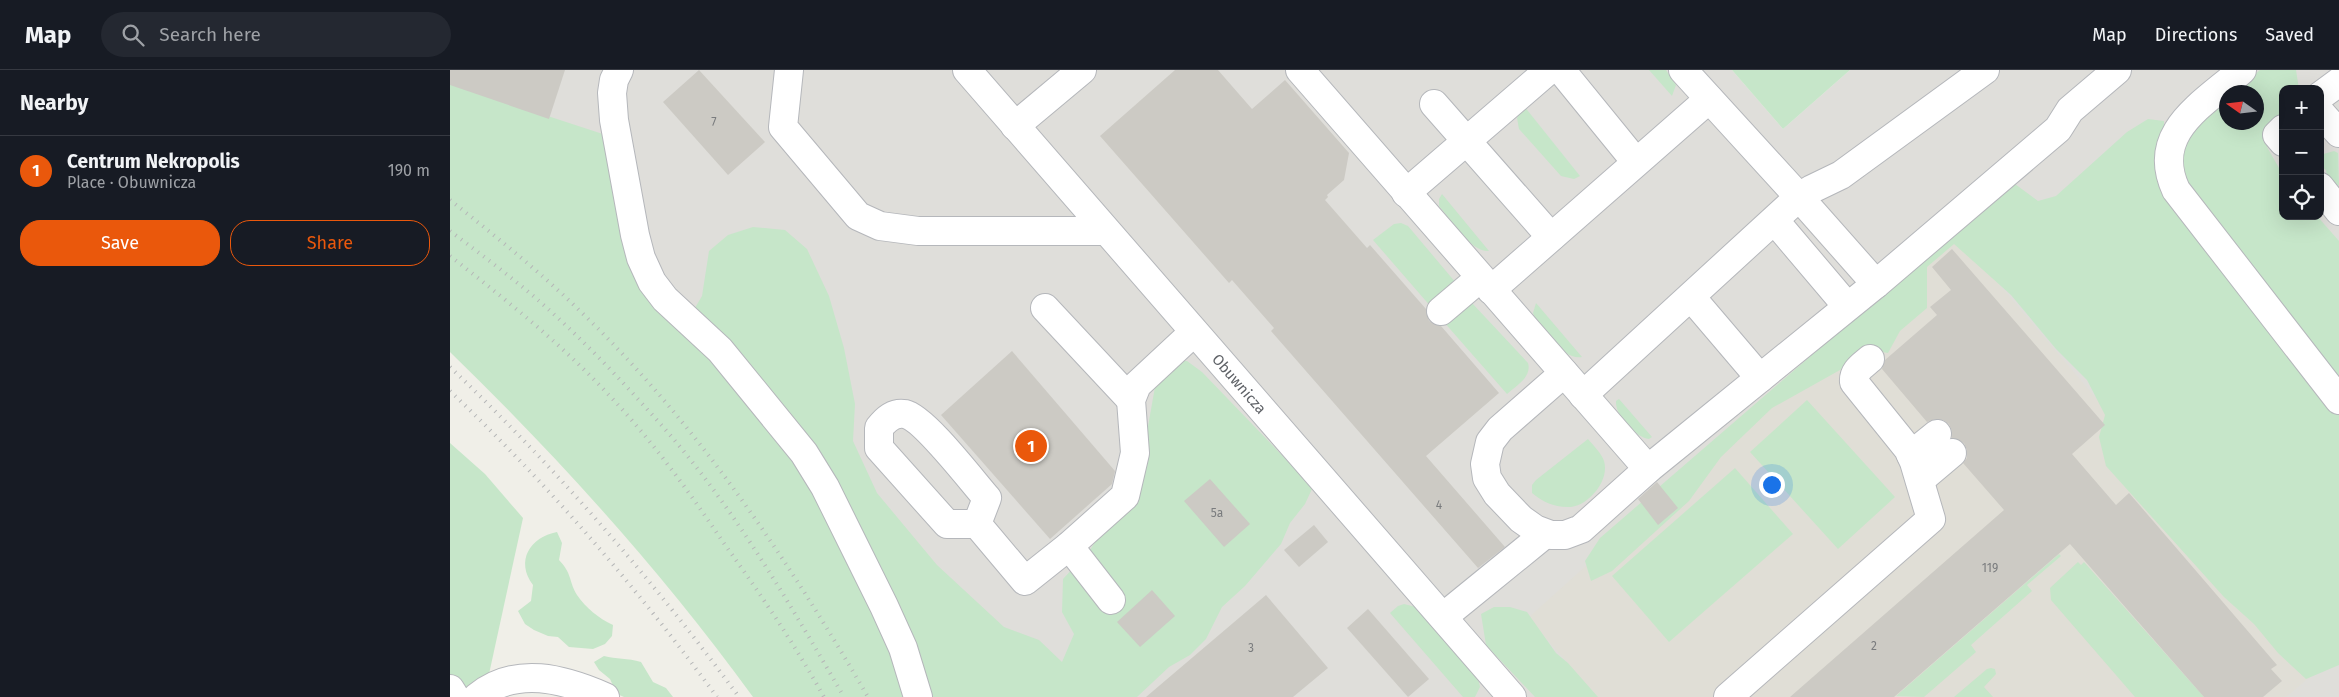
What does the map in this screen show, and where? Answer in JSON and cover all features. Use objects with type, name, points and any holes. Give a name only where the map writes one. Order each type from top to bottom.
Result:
[{"type":"street","points":[[619,70],[614,80],[612,93],[614,120],[635,235],[641,258],[652,282],[665,299],[720,350],[804,453],[825,486],[884,606],[903,648],[918,697]]},
{"type":"street","points":[[789,70],[783,127],[858,216],[880,226],[918,231],[1106,231]]},
{"type":"street","name":"Obuwnicza","points":[[967,70],[1443,617],[1503,694]]},
{"type":"street","points":[[1015,126],[1082,70]]},
{"type":"street","points":[[1300,70],[1648,469]]},
{"type":"street","points":[[1406,193],[1549,70]]},
{"type":"street","points":[[1561,70],[1636,162]]},
{"type":"street","points":[[1683,70],[1876,284]]},
{"type":"street","points":[[1583,395],[1775,222],[1799,198],[1812,189],[1841,176],[1985,70]]},
{"type":"street","points":[[1564,372],[1500,429],[1490,442],[1485,464],[1487,478],[1497,494],[1521,519],[1545,534],[1565,534],[1581,529],[1648,469],[1876,284],[2058,129],[2070,110],[2117,70]]},
{"type":"street","points":[[2242,70],[2187,118],[2173,135],[2168,158],[2170,178],[2176,190],[2339,400]]},
{"type":"street","points":[[2324,93],[2339,82]]},
{"type":"street","points":[[1441,311],[1486,284],[1551,237],[1709,99]]},
{"type":"street","points":[[1434,104],[1551,237]]},
{"type":"street","points":[[2324,117],[2339,134]]},
{"type":"street","points":[[2324,193],[2339,211]]},
{"type":"street","points":[[1775,222],[1847,306]]},
{"type":"street","points":[[1691,297],[1760,378]]},
{"type":"street","points":[[1045,308],[1131,400]]},
{"type":"street","points":[[977,524],[1024,581],[1069,546],[1125,496],[1135,454],[1131,400],[1138,385],[1194,332]]},
{"type":"street","points":[[1728,697],[1931,519],[1915,467],[1854,382],[1853,376],[1857,370],[1870,359]]},
{"type":"street","points":[[1915,467],[1945,444]]},
{"type":"street","points":[[1443,617],[1545,534]]},
{"type":"street","points":[[1069,546],[1111,600]]},
{"type":"street","points":[[477,697],[499,683],[536,677],[558,680],[605,697]]},
{"type":"street","points":[[450,689],[455,697]]},
{"type":"shaded area","points":[[450,70],[1732,70],[1783,129],[1850,70],[2339,70],[2339,697],[905,697],[621,200],[450,84]]},
{"type":"shaded area","points":[[1955,233],[2324,665],[2286,697],[1598,697],[1528,618]]},
{"type":"green space","points":[[1649,70],[1666,70],[1676,85],[1672,96]]},
{"type":"green space","points":[[1732,70],[1850,70],[1783,129]]},
{"type":"green space","points":[[2260,70],[2296,70],[2298,85],[2279,85],[2279,130],[2267,147],[2279,168],[2279,220],[2321,220],[2339,241],[2339,388],[2189,187],[2183,171],[2181,158],[2183,148],[2194,129],[2219,105],[2219,130],[2264,130],[2264,85],[2242,85]]},
{"type":"green space","points":[[450,84],[618,139],[621,200],[689,318],[702,296],[709,251],[728,235],[753,227],[785,230],[807,249],[829,296],[844,348],[855,404],[853,441],[877,493],[937,565],[1004,627],[1039,640],[1062,662],[1074,634],[1062,612],[1063,579],[1090,550],[1140,471],[1155,387],[1179,361],[1187,361],[1202,372],[1300,474],[1312,489],[1305,504],[1290,523],[1281,544],[1245,586],[1222,607],[1206,639],[1190,655],[1169,667],[1137,697],[753,697],[683,606],[609,518],[491,392],[450,352]]},
{"type":"green space","points":[[1524,106],[1580,176],[1574,179],[1561,176],[1519,129],[1517,118]]},
{"type":"green space","points":[[2148,119],[2164,121],[2164,140],[2203,247],[2254,310],[2339,404],[2339,665],[2306,679],[2278,653],[2254,624],[2224,597],[2106,466],[2099,437],[2105,415],[2087,380],[2056,349],[2011,295],[1954,244],[1927,267],[1927,308],[1900,331],[1888,353],[1865,349],[1840,370],[1772,408],[1721,457],[1689,501],[1612,571],[1591,581],[1585,561],[1600,538],[1988,203],[2015,184],[2038,201],[2056,196],[2127,132]]},
{"type":"green space","points":[[2334,151],[2338,153],[2339,186],[2327,178],[2324,169],[2324,154]]},
{"type":"green space","points":[[1442,194],[1489,251],[1475,246],[1455,227],[1439,206],[1439,199]]},
{"type":"green space","points":[[1401,223],[1408,226],[1456,283],[1432,308],[1373,240],[1394,224]]},
{"type":"green space","points":[[1472,303],[1528,363],[1529,368],[1526,377],[1507,394],[1443,321]]},
{"type":"green space","points":[[1536,303],[1582,357],[1568,354],[1550,337],[1535,318],[1533,313]]},
{"type":"green space","points":[[1619,399],[1652,437],[1649,439],[1644,437],[1627,425],[1617,407],[1616,401]]},
{"type":"green space","points":[[1807,400],[1895,497],[1838,549],[1750,452]]},
{"type":"green space","points":[[1588,439],[1601,455],[1605,468],[1601,483],[1591,497],[1578,505],[1560,507],[1540,499],[1532,493],[1532,485],[1536,480]]},
{"type":"green space","points":[[450,443],[485,474],[523,518],[484,697],[450,697]]},
{"type":"green space","points":[[1735,468],[1793,534],[1669,642],[1612,576]]},
{"type":"green space","points":[[557,532],[562,543],[559,560],[566,569],[577,595],[593,612],[613,625],[612,636],[605,644],[593,649],[569,647],[558,637],[548,636],[534,630],[525,624],[518,611],[531,601],[533,585],[525,567],[528,551],[539,539]]},
{"type":"green space","points":[[2059,554],[2061,556],[2027,585],[2032,591],[1971,645],[1976,652],[1924,697],[1896,696]]},
{"type":"green space","points":[[2078,562],[2081,565],[2084,562],[2204,697],[2135,697],[2051,600],[2050,588]]},
{"type":"green space","points":[[1404,604],[1416,607],[1478,678],[1480,687],[1475,697],[1463,697],[1390,613],[1398,606]]},
{"type":"green space","points":[[1494,607],[1510,607],[1527,612],[1556,653],[1568,663],[1598,697],[1535,697],[1486,645],[1481,614]]},
{"type":"green space","points":[[604,656],[641,662],[653,682],[666,688],[673,697],[624,697],[617,694],[610,679],[599,670],[594,662]]},
{"type":"green space","points":[[1987,669],[1995,669],[1996,674],[1984,687],[1993,697],[1954,697]]},
{"type":"building","points":[[450,70],[565,70],[549,119],[450,85]]},
{"type":"building","points":[[699,70],[765,142],[728,175],[663,102]]},
{"type":"building","points":[[1175,70],[1218,70],[1252,109],[1285,80],[1349,153],[1344,180],[1327,195],[1328,197],[1325,200],[1367,248],[1370,245],[1426,309],[1429,321],[1441,326],[1499,393],[1426,456],[1505,547],[1478,568],[1271,331],[1274,328],[1232,280],[1229,283],[1100,136]]},
{"type":"building","points":[[1952,249],[2105,425],[2072,454],[2116,505],[2129,493],[2277,665],[2271,669],[2282,681],[2263,697],[2204,697],[2070,544],[1894,697],[1790,697],[2004,510],[1963,463],[1967,458],[1967,450],[1964,443],[1952,438],[1949,424],[1943,420],[1935,419],[1927,422],[1882,369],[1885,360],[1937,315],[1930,307],[1951,290],[1932,267]]},
{"type":"building","points":[[1012,351],[1115,471],[1112,484],[1050,539],[941,415]]},
{"type":"building","points":[[1210,479],[1250,524],[1224,547],[1184,501]]},
{"type":"building","points":[[1657,482],[1678,508],[1658,525],[1638,499]]},
{"type":"building","points":[[1314,525],[1328,542],[1299,567],[1284,550]]},
{"type":"building","points":[[1152,590],[1175,616],[1140,647],[1117,622]]},
{"type":"building","points":[[1266,595],[1328,668],[1293,697],[1146,697]]},
{"type":"building","points":[[1368,609],[1429,679],[1408,697],[1347,628]]},
{"type":"railway","points":[[450,200],[516,254],[579,310],[622,353],[662,398],[737,493],[772,543],[868,697]]},
{"type":"railway","points":[[450,231],[536,298],[590,348],[656,419],[734,518],[780,589],[844,697]]},
{"type":"railway","points":[[450,256],[570,356],[638,428],[682,484],[750,580],[788,637],[824,697]]},
{"type":"railway","points":[[450,367],[528,445],[602,526],[672,610],[739,697]]},
{"type":"railway","points":[[450,391],[522,463],[590,538],[687,656],[717,697]]},
{"type":"place","name":"Centrum Nekropolis","points":[[1031,446]]}]
